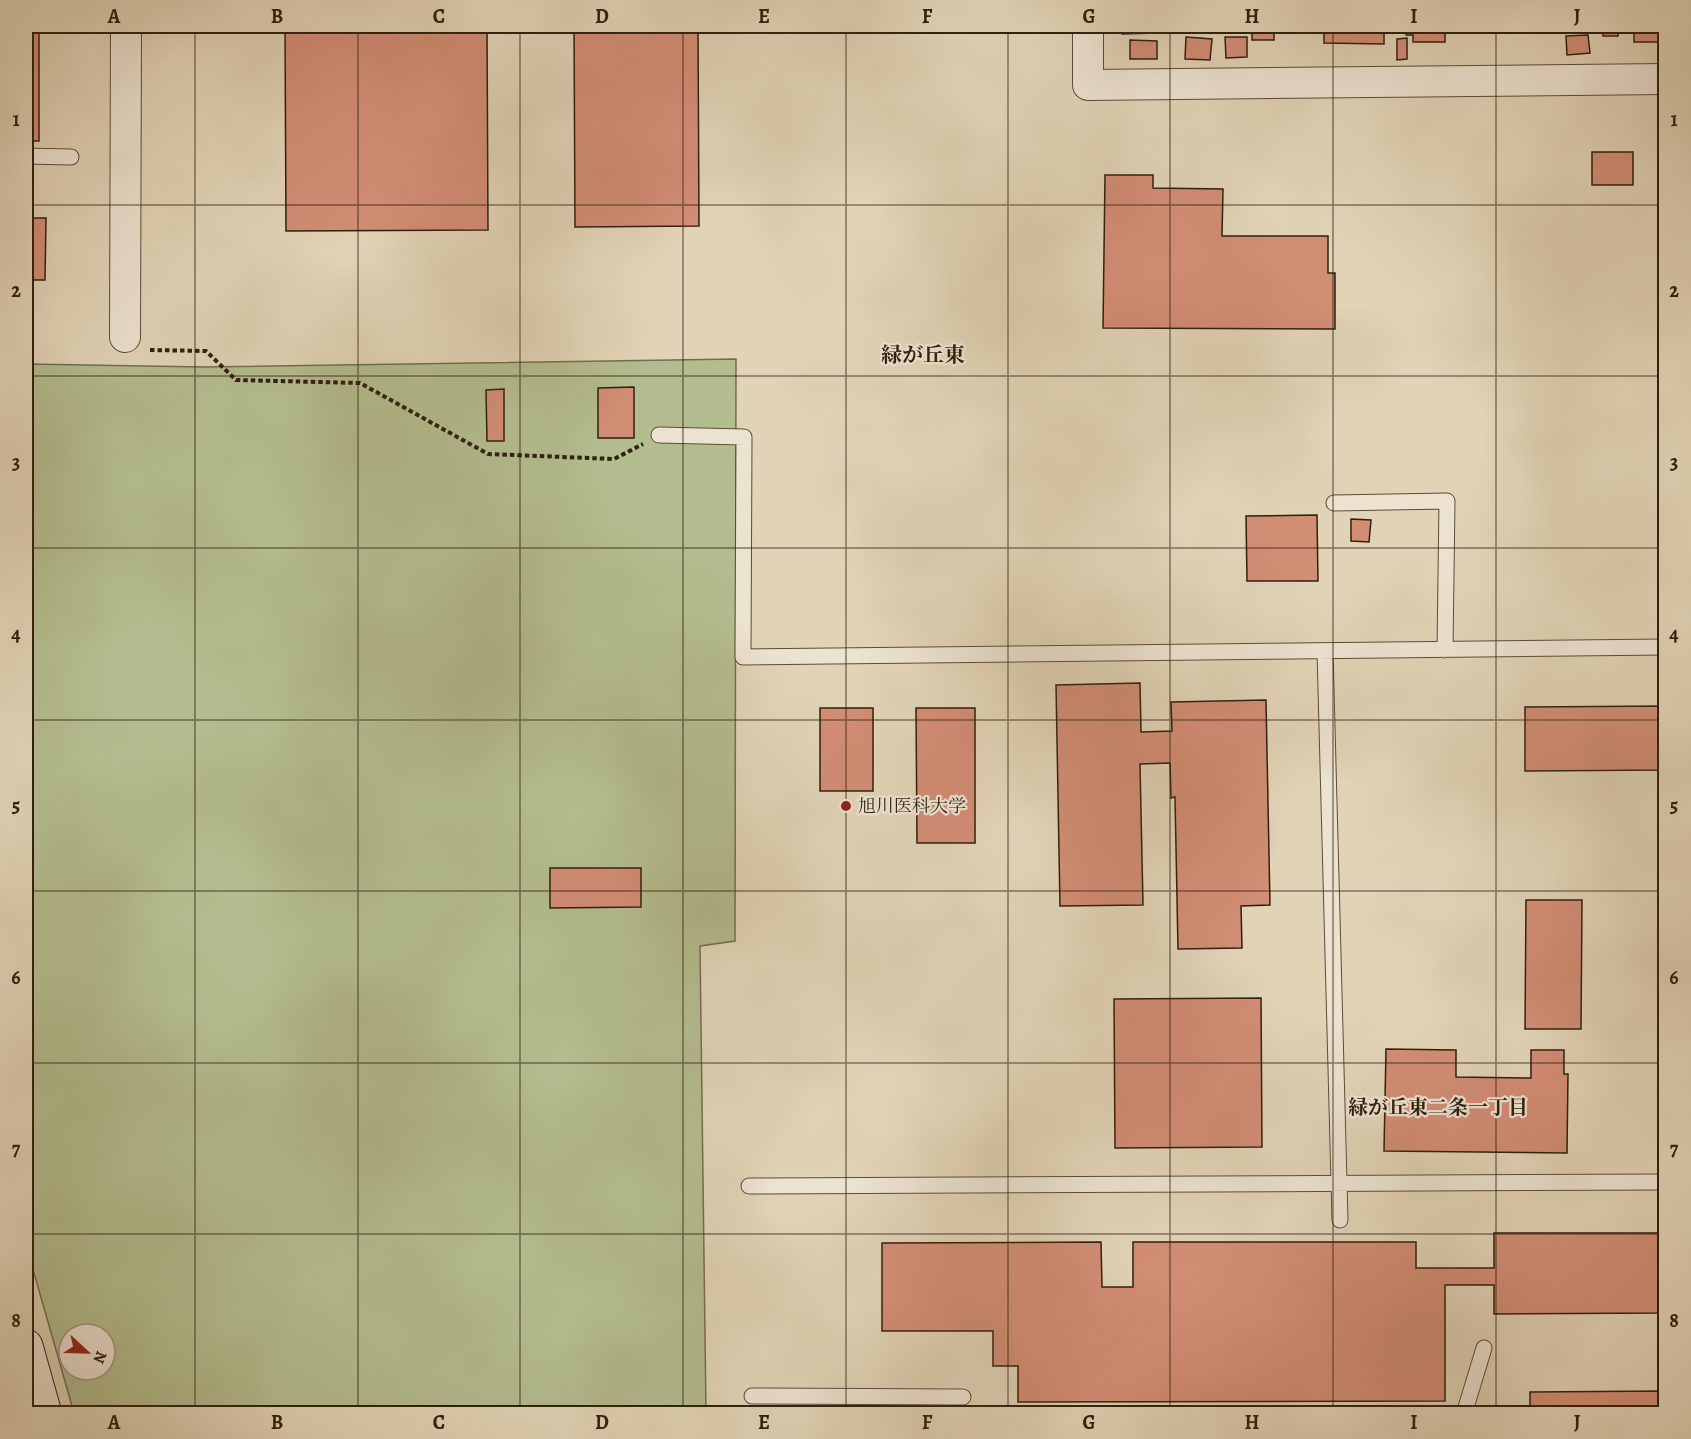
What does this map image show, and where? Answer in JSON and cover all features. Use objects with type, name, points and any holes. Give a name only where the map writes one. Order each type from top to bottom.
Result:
[{"type":"street","points":[[125,337],[126,26]]},
{"type":"street","points":[[1088,26],[1088,84],[1665,79]]},
{"type":"street","points":[[26,1346],[45,1413]]},
{"type":"lane","points":[[26,156],[71,157]]},
{"type":"lane","points":[[659,435],[744,437],[743,657],[1665,647]]},
{"type":"lane","points":[[1334,503],[1447,501],[1445,650]]},
{"type":"lane","points":[[1325,651],[1340,1220]]},
{"type":"lane","points":[[749,1186],[1665,1182]]},
{"type":"lane","points":[[1464,1413],[1484,1348]]},
{"type":"lane","points":[[752,1396],[963,1397]]},
{"type":"path","points":[[125,337],[143,350],[206,351],[236,380],[360,383],[488,454],[614,459],[659,435]]},
{"type":"path","points":[[1087,1406],[1087,1413]]},
{"type":"green space","points":[[736,359],[735,941],[700,946],[706,1413],[74,1413],[65,1382],[117,1382],[117,1322],[57,1322],[57,1354],[26,1245],[26,364],[204,367]]},
{"type":"building","points":[[26,26],[39,26],[39,141],[26,141]]},
{"type":"building","points":[[285,26],[487,26],[488,230],[286,231]]},
{"type":"building","points":[[574,26],[698,26],[699,226],[575,227]]},
{"type":"building","points":[[1122,26],[1157,26],[1157,33],[1122,34]]},
{"type":"building","points":[[1188,26],[1212,26],[1212,32],[1188,32]]},
{"type":"building","points":[[1235,26],[1274,26],[1274,40],[1252,40],[1252,32],[1235,32]]},
{"type":"building","points":[[1324,26],[1384,26],[1384,44],[1324,43]]},
{"type":"building","points":[[1406,26],[1445,26],[1445,42],[1413,42],[1413,35],[1406,35]]},
{"type":"building","points":[[1603,26],[1618,26],[1618,36],[1603,36]]},
{"type":"building","points":[[1634,26],[1666,26],[1666,42],[1634,42]]},
{"type":"building","points":[[1588,35],[1590,53],[1567,55],[1566,36]]},
{"type":"building","points":[[1186,37],[1212,39],[1210,60],[1185,59]]},
{"type":"building","points":[[1225,37],[1247,37],[1247,57],[1226,58]]},
{"type":"building","points":[[1407,38],[1407,59],[1397,60],[1397,39]]},
{"type":"building","points":[[1130,40],[1157,41],[1157,59],[1130,59]]},
{"type":"building","points":[[1592,152],[1633,152],[1633,185],[1592,185]]},
{"type":"building","points":[[1105,175],[1153,175],[1153,188],[1223,189],[1222,236],[1328,236],[1328,273],[1335,273],[1335,329],[1103,328]]},
{"type":"building","points":[[26,218],[46,218],[45,280],[26,280]]},
{"type":"building","points":[[634,387],[634,438],[598,438],[598,388]]},
{"type":"building","points":[[504,389],[504,441],[487,441],[486,390]]},
{"type":"building","points":[[1317,515],[1318,581],[1247,581],[1246,516]]},
{"type":"building","points":[[1351,519],[1371,520],[1369,542],[1351,541]]},
{"type":"building","points":[[1140,683],[1141,732],[1172,731],[1171,702],[1266,700],[1270,905],[1241,906],[1242,948],[1178,949],[1175,797],[1171,798],[1170,763],[1140,764],[1143,905],[1060,906],[1056,685]]},
{"type":"building","points":[[1666,706],[1666,770],[1525,771],[1525,707]]},
{"type":"building","points":[[820,708],[873,708],[873,791],[820,791]]},
{"type":"building","points":[[916,708],[975,708],[975,843],[917,843]]},
{"type":"building","points":[[550,868],[641,868],[641,907],[550,908]]},
{"type":"building","points":[[1526,900],[1582,900],[1581,1029],[1525,1029]]},
{"type":"building","points":[[1261,998],[1262,1147],[1115,1148],[1114,999]]},
{"type":"building","points":[[1386,1049],[1456,1050],[1456,1077],[1531,1078],[1531,1050],[1564,1050],[1564,1074],[1568,1074],[1567,1153],[1384,1151]]},
{"type":"building","points":[[1494,1233],[1666,1233],[1666,1313],[1494,1314],[1494,1285],[1445,1285],[1445,1401],[1018,1402],[1018,1366],[993,1366],[993,1331],[882,1331],[882,1243],[1101,1242],[1102,1287],[1133,1287],[1133,1242],[1416,1242],[1416,1268],[1494,1268]]},
{"type":"building","points":[[1666,1391],[1666,1414],[1530,1414],[1530,1392]]},
{"type":"building","points":[[797,1408],[879,1408],[879,1414],[797,1414]]},
{"type":"place","name":"旭川医科大学","points":[[846,806]]},
{"type":"district","name":"緑が丘東","points":[[923,355]]},
{"type":"district","name":"緑が丘東二条一丁目","points":[[1438,1107]]}]
